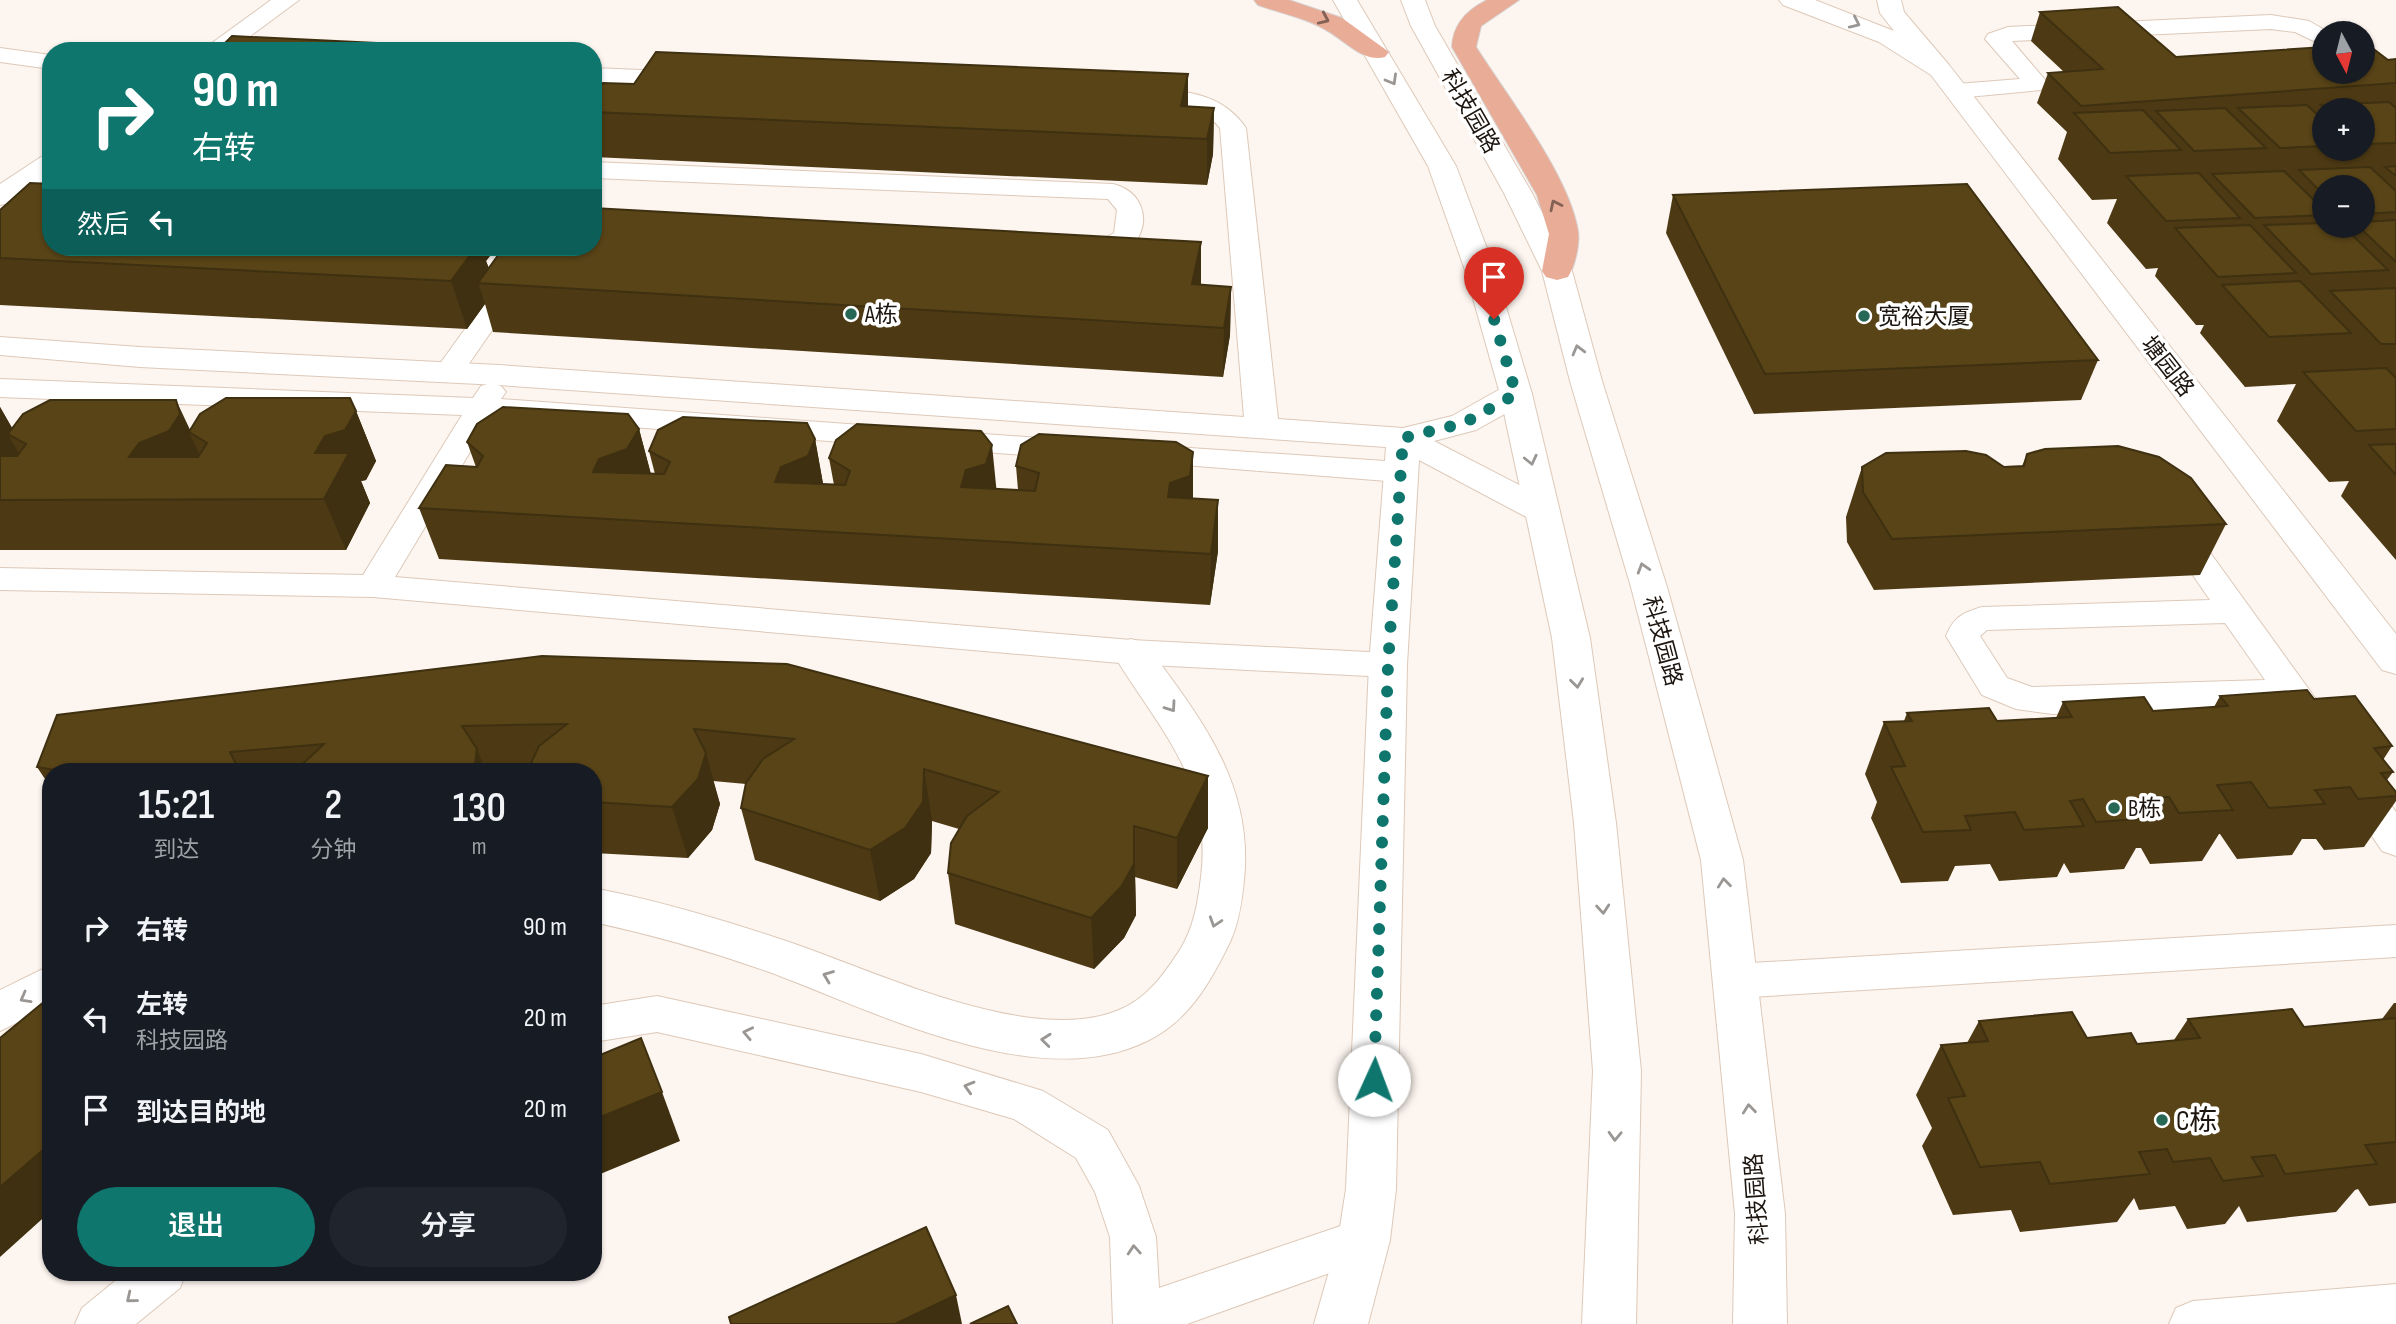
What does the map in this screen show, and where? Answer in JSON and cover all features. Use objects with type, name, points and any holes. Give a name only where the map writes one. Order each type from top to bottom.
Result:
[{"type":"main road","points":[[1266,0],[1333,23],[1376,52]]},
{"type":"main road","points":[[1507,0],[1473,19],[1466,28],[1464,47],[1520,138],[1560,213],[1564,234],[1557,271]]},
{"type":"street","points":[[226,42],[287,0]]},
{"type":"street","points":[[1345,0],[1442,166],[1480,270],[1516,394],[1571,638],[1595,823],[1617,1071],[1609,1324]]},
{"type":"street","name":"科技园路","points":[[1413,0],[1423,26],[1518,193],[1557,271],[1649,587],[1722,860],[1760,1214],[1760,1324]]},
{"type":"street","name":"塘园路","points":[[1791,0],[1847,20],[1899,43],[1948,81]]},
{"type":"street","name":"塘园路","points":[[1889,0],[1892,13],[1948,81],[2396,661]]},
{"type":"street","points":[[602,76],[717,81]]},
{"type":"street","points":[[1115,96],[1170,98],[1210,106],[1227,116],[1233,128],[1262,429]]},
{"type":"street","points":[[1,197],[42,169]]},
{"type":"street","points":[[0,346],[140,357],[499,375],[1262,429],[1401,455],[1470,476],[1542,510]]},
{"type":"street","points":[[1401,455],[1516,394]]},
{"type":"street","points":[[1341,1324],[1364,1241],[1371,1189],[1388,665],[1401,455]]},
{"type":"street","points":[[602,907],[636,913],[786,960],[893,1000],[994,1032],[1051,1042],[1095,1040],[1133,1027],[1168,1003],[1200,963],[1219,914],[1224,856],[1220,802],[1188,731],[1132,652]]},
{"type":"street","points":[[0,1012],[42,989]]},
{"type":"lane","points":[[1948,81],[2033,85],[2034,81],[1996,39],[2008,34],[2271,22],[2301,26],[2312,32]]},
{"type":"lane","points":[[0,55],[42,61]]},
{"type":"lane","points":[[602,170],[1113,192],[1127,199],[1131,207],[1126,237],[1100,252],[1051,253]]},
{"type":"lane","points":[[1,197],[39,198]]},
{"type":"lane","points":[[449,372],[531,256]]},
{"type":"lane","points":[[373,586],[499,375]]},
{"type":"lane","points":[[0,388],[482,407],[1108,452],[1401,455]]},
{"type":"lane","points":[[2159,510],[2170,519],[2396,841]]},
{"type":"lane","points":[[0,579],[373,586],[1132,652],[1388,665]]},
{"type":"lane","points":[[2234,611],[1982,619],[1968,625],[1963,636],[1989,684],[2004,694],[2022,699],[2052,701],[2291,692]]},
{"type":"lane","points":[[1735,982],[2396,941]]},
{"type":"lane","points":[[602,1023],[657,1014],[921,1073],[1027,1104],[1092,1144],[1116,1185],[1133,1237],[1138,1321],[1364,1241]]},
{"type":"lane","points":[[99,1324],[152,1281]]},
{"type":"lane","points":[[2193,1324],[2396,1307]]},
{"type":"building","points":[[2118,7],[2176,57],[2312,48],[2312,84],[2375,84],[2375,50],[2388,60],[2396,59],[2396,83],[2081,106],[2048,73],[2103,69],[2040,12]]},
{"type":"building","points":[[232,36],[356,42],[226,42]]},
{"type":"building","points":[[656,52],[1188,74],[1181,106],[1214,108],[1207,139],[602,112],[603,83],[634,84]]},
{"type":"building","points":[[2389,102],[2396,108],[2396,143],[2375,144],[2375,103]]},
{"type":"building","points":[[2307,105],[2312,110],[2312,147],[2280,148],[2238,108]]},
{"type":"building","points":[[2225,108],[2266,148],[2194,151],[2156,111]]},
{"type":"building","points":[[2143,110],[2181,150],[2110,153],[2074,113]]},
{"type":"building","points":[[2396,166],[2396,176],[2385,167]]},
{"type":"building","points":[[2370,167],[2396,191],[2396,212],[2375,213],[2375,175],[2312,175],[2312,183],[2299,170]]},
{"type":"building","points":[[2284,171],[2312,198],[2312,216],[2255,218],[2212,174]]},
{"type":"building","points":[[2199,173],[2240,218],[2166,221],[2126,176]]},
{"type":"building","points":[[30,183],[42,184],[42,256],[469,256],[451,281],[0,258],[0,210]]},
{"type":"building","name":"宽裕大厦","points":[[1967,184],[2098,360],[1765,374],[1673,195]]},
{"type":"building","points":[[602,209],[1201,242],[1192,284],[1231,287],[1224,328],[478,283],[498,256],[602,256]]},
{"type":"building","points":[[2396,220],[2396,262],[2371,238],[2375,238],[2375,221]]},
{"type":"building","points":[[2312,223],[2312,238],[2355,238],[2388,270],[2311,274],[2264,225]]},
{"type":"building","points":[[2250,225],[2296,273],[2218,277],[2175,228]]},
{"type":"building","points":[[2300,281],[2351,333],[2269,337],[2222,285]]},
{"type":"building","points":[[2396,288],[2396,344],[2381,344],[2330,291]]},
{"type":"building","points":[[2386,368],[2396,378],[2396,429],[2356,431],[2303,372]]},
{"type":"building","points":[[226,398],[350,398],[356,411],[345,430],[325,436],[315,453],[349,453],[324,499],[0,500],[0,456],[17,456],[26,444],[8,434],[23,414],[50,400],[176,400],[180,414],[169,431],[139,443],[129,457],[198,457],[207,443],[189,432],[200,414]]},
{"type":"building","points":[[503,407],[628,414],[639,429],[627,449],[599,459],[593,472],[664,474],[670,462],[649,451],[658,430],[683,417],[807,423],[815,439],[808,456],[781,467],[775,482],[845,485],[850,471],[829,458],[836,440],[857,424],[981,431],[992,445],[986,464],[966,470],[961,487],[1035,491],[1039,473],[1016,466],[1021,445],[1039,434],[1176,442],[1193,452],[1190,476],[1170,483],[1168,497],[1218,500],[1211,554],[419,508],[446,465],[477,467],[483,456],[467,442],[477,424]]},
{"type":"building","points":[[2396,444],[2396,475],[2369,445]]},
{"type":"building","points":[[2118,446],[2159,457],[2191,478],[2226,524],[1892,539],[1863,492],[1862,467],[1886,453],[1966,451],[1986,455],[2004,467],[2024,466],[2027,454],[2045,449]]},
{"type":"building","points":[[542,656],[787,664],[1208,776],[1177,838],[1134,826],[1134,864],[1121,887],[1091,918],[948,873],[951,843],[967,816],[999,792],[924,769],[923,802],[905,828],[870,850],[741,808],[746,783],[763,759],[794,739],[694,729],[706,753],[698,779],[672,807],[602,803],[602,763],[531,763],[539,746],[567,724],[462,726],[477,749],[475,763],[304,763],[324,744],[230,752],[236,763],[42,763],[42,768],[37,767],[57,715]]},
{"type":"building","points":[[2307,690],[2314,699],[2355,696],[2392,746],[2374,748],[2393,772],[2381,773],[2396,792],[2396,796],[2358,799],[2350,787],[2315,790],[2325,804],[2269,808],[2251,782],[2217,785],[2233,810],[2179,813],[2169,797],[2140,798],[2153,818],[2096,822],[2083,799],[2070,801],[2084,826],[2024,830],[2015,812],[1965,816],[1971,830],[1923,832],[1891,767],[1905,766],[1884,722],[1912,721],[1907,713],[1989,708],[1997,721],[2072,717],[2063,702],[2144,697],[2153,711],[2228,706],[2220,696]]},
{"type":"building","points":[[42,1003],[42,1151],[0,1187],[0,1038]]},
{"type":"building","name":"C栋","points":[[2292,1009],[2304,1027],[2396,1018],[2396,1142],[2365,1145],[2377,1164],[2285,1174],[2275,1155],[2252,1157],[2263,1176],[2223,1181],[2210,1158],[2173,1162],[2167,1149],[2139,1152],[2150,1174],[2050,1184],[2040,1162],[1980,1167],[1948,1098],[1965,1096],[1941,1045],[1988,1041],[1979,1021],[2072,1012],[2087,1038],[2131,1033],[2137,1044],[2200,1038],[2188,1019]]},
{"type":"building","points":[[641,1038],[662,1092],[602,1116],[602,1054]]},
{"type":"building","points":[[926,1227],[956,1295],[895,1324],[731,1324],[729,1317]]},
{"type":"building","points":[[1008,1306],[1017,1324],[970,1324]]},
{"type":"place","name":"A栋","points":[[851,314]]},
{"type":"place","name":"宽裕大厦","points":[[1864,316]]},
{"type":"place","name":"B栋","points":[[2114,808]]},
{"type":"place","name":"C栋","points":[[2162,1120]]},
{"type":"route","points":[[1374,1080],[1388,665],[1403,438],[1464,423],[1516,394],[1494,319]]}]
